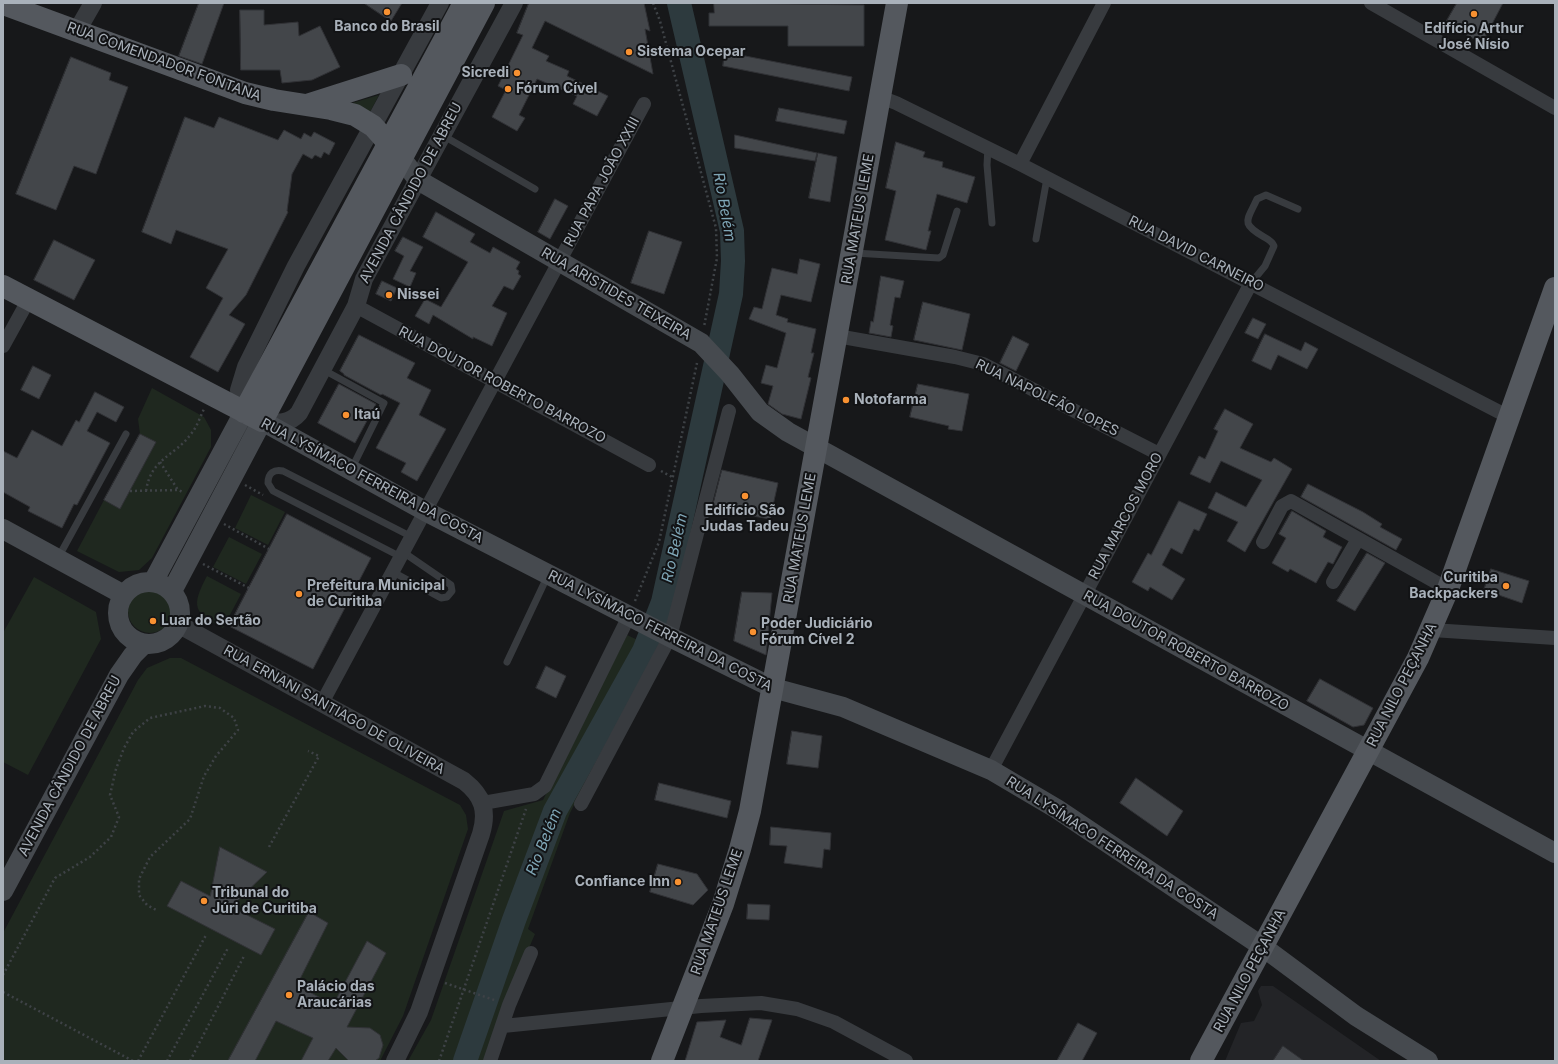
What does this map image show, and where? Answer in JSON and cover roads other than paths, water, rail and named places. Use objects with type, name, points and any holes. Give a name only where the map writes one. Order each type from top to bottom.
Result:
[{"type":"main road","name":"AVENIDA CÂNDIDO DE ABREU","points":[[395,151],[464,3]]},
{"type":"main road","name":"AVENIDA CÂNDIDO DE ABREU","points":[[153,582],[197,500],[253,417],[395,151],[484,3]]},
{"type":"main road","name":"RUA MATEUS LEME","points":[[662,1061],[723,904],[740,849],[757,775],[897,3]]},
{"type":"main road","name":"RUA COMENDADOR FONTANA","points":[[3,4],[245,93],[274,100],[345,112],[373,126],[395,151]]},
{"type":"main road","points":[[307,105],[401,75]]},
{"type":"main road","name":"RUA ARISTIDES TEIXEIRA","points":[[395,151],[418,180],[701,343],[703,348],[730,374],[760,412],[774,423],[816,448]]},
{"type":"main road","name":"RUA LYSÍMACO FERREIRA DA COSTA","points":[[3,286],[212,395],[425,511],[548,575],[635,615],[665,635],[773,688],[843,707],[991,770],[1057,809],[1263,947],[1356,1016],[1428,1061]]},
{"type":"main road","name":"RUA NILO PEÇANHA","points":[[1201,1061],[1369,751],[1432,630],[1555,288]]},
{"type":"main road","name":"AVENIDA CÂNDIDO DE ABREU","points":[[172,591],[212,518],[253,417]]},
{"type":"main road","name":"RUA DOUTOR ROBERTO BARROZO","points":[[816,448],[1555,853]]},
{"type":"main road","points":[[6,530],[124,595]]},
{"type":"main road","points":[[153,582],[172,591],[181,610],[178,624],[171,636],[151,645],[144,644],[129,637],[119,622],[118,608],[124,595],[136,584],[153,582]]},
{"type":"main road","name":"AVENIDA CÂNDIDO DE ABREU","points":[[4,885],[119,675],[133,655],[144,644]]},
{"type":"street","points":[[77,31],[94,3]]},
{"type":"street","points":[[253,417],[239,390],[246,367],[296,266],[440,3]]},
{"type":"street","name":"AVENIDA CÂNDIDO DE ABREU","points":[[253,417],[277,423],[294,420],[299,413],[356,306],[364,279],[514,3]]},
{"type":"street","points":[[1020,164],[1104,3]]},
{"type":"street","points":[[1371,3],[1555,108]]},
{"type":"street","name":"RUA DAVID CARNEIRO","points":[[880,97],[896,103],[988,147],[1509,417]]},
{"type":"street","name":"RUA PAPA JOÃO XXIII","points":[[322,703],[644,104]]},
{"type":"street","name":"RUA MARCOS MORO","points":[[991,770],[1251,283]]},
{"type":"street","points":[[3,346],[29,299]]},
{"type":"street","name":"RUA DOUTOR ROBERTO BARROZO","points":[[356,306],[649,465]]},
{"type":"street","name":"RUA NAPOLEÃO LOPES","points":[[837,336],[955,357],[983,364],[1159,454]]},
{"type":"street","points":[[581,804],[665,635],[729,411]]},
{"type":"street","points":[[1263,542],[1282,506],[1291,501],[1448,589]]},
{"type":"street","points":[[1333,582],[1358,539]]},
{"type":"street","points":[[395,1061],[420,1012],[481,834],[484,823],[483,803],[534,794],[545,786],[635,615]]},
{"type":"street","name":"RUA ERNANI SANTIAGO DE OLIVEIRA","points":[[178,624],[464,781],[473,788],[483,803]]},
{"type":"street","points":[[1432,630],[1555,638]]},
{"type":"street","points":[[490,1061],[509,1005],[530,953]]},
{"type":"street","points":[[503,1026],[683,1008],[755,1003],[779,1005],[797,1009],[834,1022],[902,1060]]},
{"type":"lane","points":[[442,135],[535,189]]},
{"type":"lane","points":[[988,147],[987,165],[992,223]]},
{"type":"lane","points":[[1036,239],[1047,178]]},
{"type":"lane","points":[[1251,283],[1265,266],[1274,246],[1272,242],[1251,229],[1248,225],[1247,219],[1257,198],[1266,195],[1298,209]]},
{"type":"lane","points":[[852,253],[939,258],[943,255],[957,211]]},
{"type":"lane","points":[[322,369],[384,403],[351,470]]},
{"type":"lane","points":[[57,558],[126,434]]},
{"type":"lane","points":[[393,572],[441,598],[447,597],[452,591],[451,585],[402,555],[273,491],[268,483],[270,474],[274,471],[283,471],[412,537]]},
{"type":"lane","points":[[507,662],[548,575]]},
{"type":"waterway","name":"Rio Belém","points":[[465,1061],[514,920],[555,811],[644,651],[663,602],[731,294],[733,261],[732,231],[679,3]]},
{"type":"place","name":"Banco do Brasil","points":[[387,12]]},
{"type":"place","name":"Edifício Arthur José Nísio","points":[[1474,14]]},
{"type":"place","name":"Sistema Ocepar","points":[[629,52]]},
{"type":"place","name":"Sicredi","points":[[517,73]]},
{"type":"place","name":"Fórum Cível","points":[[508,89]]},
{"type":"place","name":"Nissei","points":[[389,295]]},
{"type":"place","name":"Notofarma","points":[[846,400]]},
{"type":"place","name":"Itaú","points":[[346,415]]},
{"type":"place","name":"Edifício São Judas Tadeu","points":[[745,496]]},
{"type":"place","name":"Curitiba Backpackers","points":[[1506,586]]},
{"type":"place","name":"Prefeitura Municipal de Curitiba","points":[[299,594]]},
{"type":"place","name":"Luar do Sertão","points":[[153,621]]},
{"type":"place","name":"Poder Judiciário Fórum Cível 2","points":[[753,632]]},
{"type":"place","name":"Confiance Inn","points":[[678,882]]},
{"type":"place","name":"Tribunal do Júri de Curitiba","points":[[204,901]]},
{"type":"place","name":"Palácio das Araucárias","points":[[289,995]]}]
